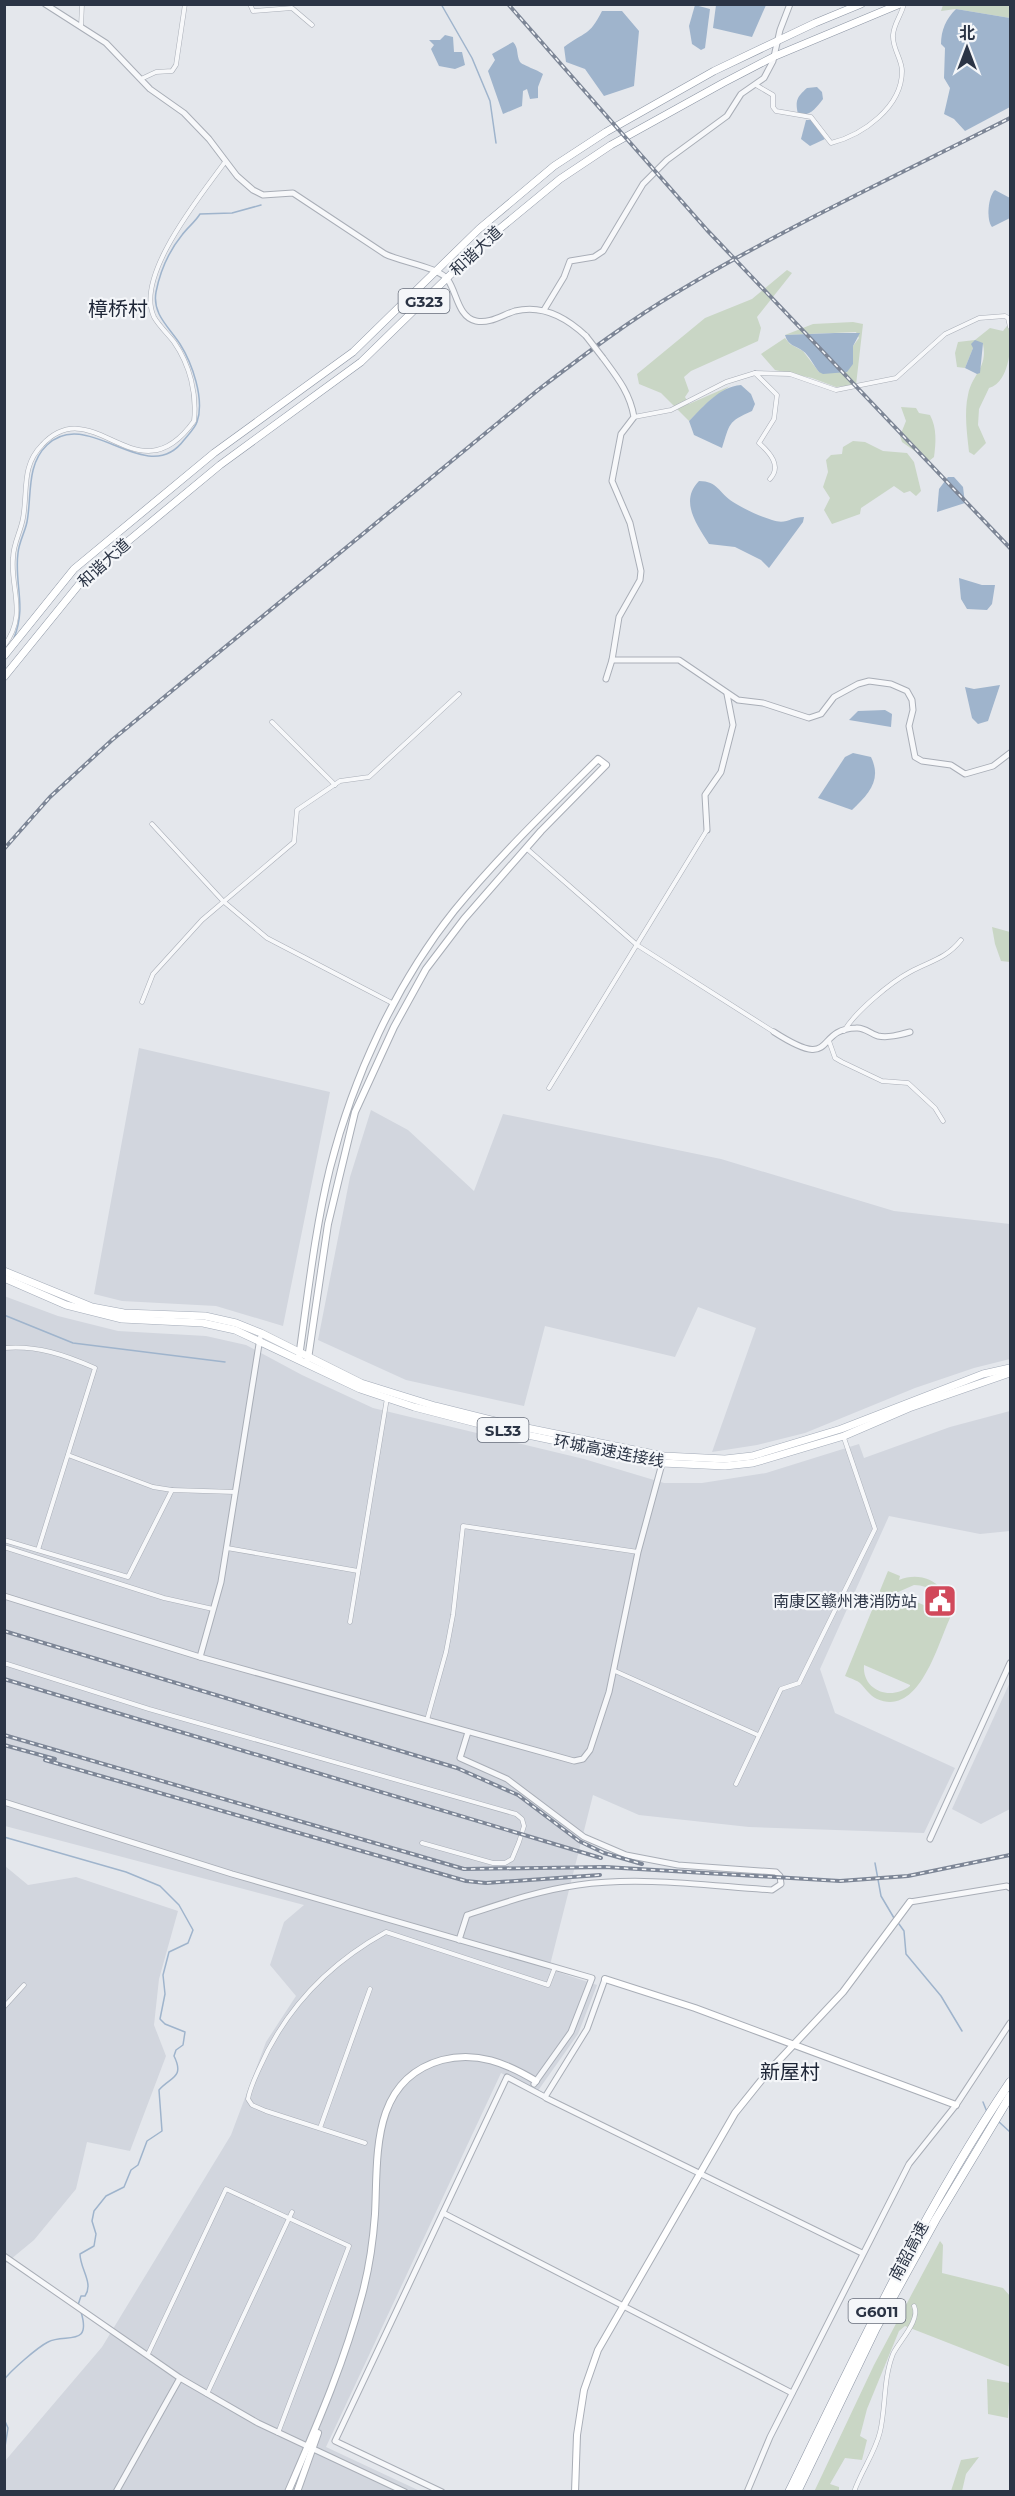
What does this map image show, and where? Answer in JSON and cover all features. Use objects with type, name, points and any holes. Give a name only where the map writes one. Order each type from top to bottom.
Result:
[{"type":"highway","name":"南韶高速","points":[[789,2492],[870,2324],[929,2214],[1006,2098],[1011,2082]]},
{"type":"highway","name":"南韶高速","points":[[797,2492],[876,2328],[980,2139]]},
{"type":"main road","name":"和谐大道","points":[[4,656],[74,569],[214,453],[353,352],[479,230],[554,166],[606,132],[714,71],[861,4]]},
{"type":"main road","name":"和谐大道","points":[[4,677],[86,576],[220,465],[361,362],[486,240],[560,179],[661,115],[773,57],[902,4]]},
{"type":"main road","points":[[300,1355],[330,1168],[350,1102],[394,1004],[418,962],[454,911],[525,833],[598,759],[606,765],[526,848],[464,919],[426,969],[394,1027],[356,1112],[328,1224],[308,1359]]},
{"type":"main road","name":"环城高速连接线","points":[[4,1271],[92,1307],[124,1313],[205,1317],[260,1336],[388,1395],[663,1459],[725,1459],[752,1456],[843,1432],[1011,1373]]},
{"type":"main road","name":"环城高速连接线","points":[[4,1278],[49,1298],[122,1319],[202,1323],[260,1336]]},
{"type":"main road","name":"环城高速连接线","points":[[843,1432],[983,1374],[1011,1368]]},
{"type":"main road","points":[[575,2492],[578,2435],[584,2390],[598,2350],[735,2113],[793,2045],[843,1992],[910,1902]]},
{"type":"main road","points":[[605,1979],[956,2105]]},
{"type":"main road","points":[[288,2492],[351,2348],[368,2285],[377,2231],[382,2140],[393,2103],[419,2075],[435,2066],[456,2060],[479,2061],[503,2066],[535,2082]]},
{"type":"main road","points":[[297,2492],[309,2448]]},
{"type":"street","points":[[45,4],[106,43],[150,89],[184,113],[209,139],[225,162],[253,190],[263,195],[293,193],[385,254],[400,262],[439,272],[446,278],[464,314],[471,320],[487,322],[515,311],[544,310],[570,323],[586,336],[626,390],[633,417]]},
{"type":"street","points":[[81,27],[82,4]]},
{"type":"street","points":[[141,79],[156,72],[172,71],[176,65],[185,4]]},
{"type":"street","points":[[250,4],[253,11],[292,8],[312,25]]},
{"type":"street","points":[[544,310],[564,277],[570,261],[594,257],[603,251],[643,184],[668,160],[728,116],[741,94],[764,78],[790,4]]},
{"type":"street","points":[[756,85],[773,95],[773,107],[776,111],[811,117],[831,142],[851,136],[892,104],[899,88],[902,70],[893,39],[894,23],[902,4]]},
{"type":"street","points":[[4,646],[17,615],[17,590],[12,559],[23,518],[25,477],[40,446],[53,435],[66,429],[79,429],[139,451],[155,452],[171,447],[194,421],[192,387],[186,361],[153,315],[153,279],[172,240],[225,162]]},
{"type":"street","points":[[606,679],[612,660],[619,617],[640,580],[641,571],[630,523],[612,481],[621,434],[633,417],[671,410],[726,382],[755,373],[790,374],[836,390],[856,388],[896,378],[945,334],[979,318],[1008,315],[1011,327]]},
{"type":"street","points":[[755,373],[777,395],[774,419],[759,443],[775,464],[776,470],[770,479]]},
{"type":"street","points":[[612,660],[679,660],[738,700],[763,703],[809,718],[821,714],[834,697],[850,687],[870,681],[882,682],[907,691],[912,700],[910,742],[915,757],[922,761],[951,765],[965,774],[993,766],[1011,753]]},
{"type":"street","points":[[142,1002],[153,974],[202,920],[294,842],[297,810],[340,781],[369,777],[459,694]]},
{"type":"street","points":[[549,1088],[707,830],[705,795],[721,772],[733,725],[727,694]]},
{"type":"street","points":[[272,722],[335,785]]},
{"type":"street","points":[[152,824],[224,901],[267,939],[394,1004]]},
{"type":"street","points":[[526,848],[638,945],[806,1050],[818,1050],[843,1031],[910,971],[948,955],[961,940]]},
{"type":"street","points":[[843,1031],[861,1028],[878,1036],[893,1036],[910,1032]]},
{"type":"street","points":[[829,1041],[835,1058],[882,1081],[908,1083],[935,1108],[944,1120]]},
{"type":"street","points":[[200,1657],[226,1548],[260,1336]]},
{"type":"street","points":[[4,1348],[24,1346],[64,1354],[95,1368],[38,1551]]},
{"type":"street","points":[[350,1622],[388,1395]]},
{"type":"street","points":[[736,1784],[781,1689],[799,1683],[875,1529],[843,1432]]},
{"type":"street","points":[[68,1455],[153,1487],[172,1490],[236,1492]]},
{"type":"street","points":[[4,1596],[200,1657],[574,1761],[583,1759],[590,1750],[615,1671],[638,1552],[663,1459]]},
{"type":"street","points":[[4,1540],[128,1577],[172,1490]]},
{"type":"street","points":[[427,1720],[452,1624],[463,1526],[638,1552]]},
{"type":"street","points":[[4,1547],[164,1598],[213,1609]]},
{"type":"street","points":[[226,1548],[358,1571]]},
{"type":"street","points":[[4,1663],[149,1709],[516,1814],[522,1819],[524,1826],[512,1859],[505,1863],[493,1863],[422,1843]]},
{"type":"street","points":[[930,1839],[1011,1663]]},
{"type":"street","points":[[615,1671],[758,1735]]},
{"type":"street","points":[[459,1940],[467,1914],[553,1889],[580,1884],[619,1882],[772,1890],[781,1884],[780,1876],[776,1872],[651,1861],[603,1846],[568,1827],[507,1779],[460,1758],[468,1732]]},
{"type":"street","points":[[4,1802],[232,1874],[592,1978],[571,2032],[535,2082]]},
{"type":"street","points":[[910,1902],[1007,1886],[1011,1888]]},
{"type":"street","points":[[365,2143],[252,2105],[248,2099],[268,2050],[295,2007],[337,1963],[360,1946],[386,1932],[548,1985],[555,1967]]},
{"type":"street","points":[[442,2492],[335,2441],[507,2077],[545,2097],[586,2029],[605,1979]]},
{"type":"street","points":[[4,2007],[24,1985]]},
{"type":"street","points":[[320,2128],[370,1989]]},
{"type":"street","points":[[747,2492],[792,2393],[909,2164],[956,2105],[1011,2023]]},
{"type":"street","points":[[546,2098],[862,2253]]},
{"type":"street","points":[[148,2354],[226,2189],[349,2246],[278,2433]]},
{"type":"street","points":[[207,2394],[291,2212]]},
{"type":"street","points":[[442,2213],[792,2393]]},
{"type":"street","points":[[4,2256],[180,2378],[207,2394],[278,2433],[405,2492]]},
{"type":"street","points":[[855,2492],[880,2433],[890,2364],[901,2338],[915,2319],[914,2306]]},
{"type":"street","points":[[116,2492],[180,2378]]},
{"type":"shaded area","points":[[139,1048],[330,1092],[283,1326],[216,1306],[122,1301],[94,1294]]},
{"type":"shaded area","points":[[371,1110],[408,1130],[474,1191],[503,1114],[721,1159],[894,1211],[1010,1224],[1010,1359],[974,1368],[915,1388],[805,1433],[757,1445],[712,1452],[756,1328],[698,1307],[675,1357],[545,1326],[524,1406],[406,1380],[318,1340],[350,1177]]},
{"type":"shaded area","points":[[4,1296],[58,1316],[118,1331],[206,1336],[246,1345],[302,1375],[373,1408],[584,1459],[664,1483],[702,1483],[766,1473],[859,1444],[864,1458],[950,1427],[1010,1411],[1010,1531],[980,1534],[889,1516],[820,1669],[835,1713],[955,1768],[924,1833],[749,1827],[639,1815],[593,1795],[549,1969],[597,1985],[578,2034],[537,2092],[501,2073],[326,2447],[420,2491],[5,2491],[5,2461],[102,2347],[231,2135],[266,2042],[296,1996],[270,1965],[284,1922],[304,1905],[5,1826]]},
{"type":"shaded area","points":[[1010,1682],[1010,1809],[981,1824],[952,1809]]},
{"type":"shaded area","points":[[5,1866],[28,1885],[76,1877],[178,1911],[159,1979],[154,2025],[166,2056],[130,2151],[87,2142],[76,2189],[34,2240],[5,2264]]},
{"type":"green space","points":[[943,5],[1010,5],[1010,18],[956,9],[941,11]]},
{"type":"green space","points":[[787,270],[792,273],[757,317],[761,328],[758,341],[691,371],[684,377],[689,391],[685,397],[689,404],[730,386],[709,401],[689,421],[661,393],[639,384],[637,374],[705,318],[752,299]]},
{"type":"green space","points":[[853,322],[863,324],[856,385],[836,387],[812,378],[775,370],[761,354],[785,338],[790,344],[803,351],[819,372],[853,364],[853,346],[859,338],[856,332],[785,335],[813,324]]},
{"type":"green space","points":[[1010,322],[1011,339],[1006,369],[1002,378],[989,388],[979,409],[978,425],[986,443],[974,455],[969,452],[966,409],[970,388],[982,365],[983,344],[973,348],[965,368],[957,367],[955,353],[958,342],[975,340],[990,328],[1003,331]]},
{"type":"green space","points":[[901,407],[916,408],[919,413],[930,415],[935,430],[935,441],[934,457],[929,461],[902,442],[900,436],[906,421]]},
{"type":"green space","points":[[853,441],[865,442],[883,451],[907,453],[914,462],[921,491],[916,496],[910,491],[904,493],[894,486],[861,508],[860,514],[832,524],[824,510],[830,498],[823,487],[828,472],[826,460],[831,455],[842,454],[843,447]]},
{"type":"green space","points":[[992,927],[1010,932],[1010,962],[1001,961]]},
{"type":"green space","points":[[888,1571],[900,1576],[899,1580],[909,1577],[928,1579],[942,1590],[950,1607],[950,1618],[932,1661],[915,1689],[904,1698],[892,1702],[877,1699],[859,1682],[845,1676]],"holes":[[[914,1585],[930,1589],[938,1597],[942,1613],[896,1593]],[[864,1665],[910,1685],[910,1686],[895,1693],[879,1691],[868,1681]]]},
{"type":"green space","points":[[940,2241],[943,2245],[942,2273],[1003,2288],[1010,2296],[1010,2367],[905,2326],[899,2331],[867,2409],[860,2436],[867,2440],[862,2460],[845,2458],[830,2484],[839,2487],[839,2491],[814,2492],[874,2365]]},
{"type":"green space","points":[[987,2379],[1010,2383],[1008,2418],[988,2414]]},
{"type":"green space","points":[[979,2457],[966,2474],[962,2491],[951,2491],[961,2460]]},
{"type":"water","points":[[716,4],[766,5],[752,37],[713,28]]},
{"type":"water","points":[[695,5],[710,9],[705,48],[701,50],[692,44],[689,26]]},
{"type":"water","points":[[956,9],[1010,18],[1010,107],[965,131],[954,119],[944,114],[950,88],[944,78],[945,48],[941,44],[941,39],[949,17]]},
{"type":"water","points":[[602,11],[622,11],[639,31],[634,86],[604,96],[585,69],[566,62],[564,47],[590,30]]},
{"type":"water","points":[[445,35],[453,37],[454,52],[462,52],[465,65],[455,69],[439,66],[431,49],[434,45],[429,40],[440,40]]},
{"type":"water","points":[[513,42],[520,62],[543,74],[538,87],[538,98],[530,99],[527,89],[523,91],[522,106],[503,114],[488,71],[495,60],[492,54]]},
{"type":"water","points":[[817,87],[822,92],[823,99],[809,113],[798,114],[799,96],[807,88]]},
{"type":"water","points":[[806,120],[811,120],[825,139],[810,146],[801,139]]},
{"type":"water","points":[[995,190],[1010,198],[1010,218],[992,227],[989,208]]},
{"type":"water","points":[[860,333],[853,346],[853,364],[847,372],[823,374],[819,372],[805,353],[790,343],[785,335]]},
{"type":"water","points":[[975,340],[983,343],[980,373],[977,374],[965,368],[973,348],[971,344]]},
{"type":"water","points":[[741,385],[751,394],[755,404],[752,411],[738,418],[731,425],[722,448],[694,435],[689,421],[719,393]]},
{"type":"water","points":[[948,477],[954,477],[963,487],[965,503],[937,512],[939,489]]},
{"type":"water","points":[[699,481],[714,485],[728,499],[772,520],[781,522],[804,517],[803,522],[769,568],[761,560],[735,547],[709,544],[695,521],[690,505],[693,489]]},
{"type":"water","points":[[959,578],[982,585],[995,585],[992,604],[987,610],[967,609],[961,599]]},
{"type":"water","points":[[1000,685],[988,721],[978,724],[972,718],[965,687],[974,689]]},
{"type":"water","points":[[885,710],[892,714],[891,727],[849,720],[858,711]]},
{"type":"water","points":[[853,753],[871,757],[874,765],[874,780],[864,798],[852,810],[818,798],[845,757]]},
{"type":"waterway","points":[[441,4],[472,58],[490,101],[496,143]]},
{"type":"waterway","points":[[14,638],[20,616],[18,553],[27,522],[33,471],[40,453],[47,445],[63,435],[80,434],[135,453],[153,456],[169,453],[184,440],[197,422],[198,392],[185,352],[159,314],[155,300],[160,277],[173,248],[200,214],[232,213],[261,205]]},
{"type":"waterway","points":[[4,1315],[73,1343],[225,1362]]},
{"type":"waterway","points":[[4,1837],[126,1872],[160,1886],[179,1905],[193,1930],[188,1943],[169,1952],[163,1975],[165,1994],[160,2019],[165,2024],[185,2032],[183,2045],[176,2050],[174,2056],[177,2073],[159,2090],[162,2131],[147,2141],[138,2165],[131,2170],[124,2187],[106,2196],[94,2211],[92,2221],[96,2234],[94,2246],[80,2254],[88,2286],[85,2296],[81,2296],[78,2305]]},
{"type":"waterway","points":[[875,1863],[881,1896],[894,1918]]},
{"type":"waterway","points":[[899,1924],[904,1931],[906,1954],[941,1996],[962,2031]]},
{"type":"waterway","points":[[983,2102],[987,2112]]},
{"type":"waterway","points":[[998,2121],[1010,2132]]},
{"type":"waterway","points":[[4,2380],[48,2342],[80,2335],[83,2331],[81,2312]]},
{"type":"waterway","points":[[4,2419],[8,2428],[4,2453]]},
{"type":"railway","points":[[508,4],[707,230],[1010,548]]},
{"type":"railway","points":[[4,849],[50,797],[112,740],[538,390],[590,351],[661,302],[719,267],[1010,118]]},
{"type":"railway","points":[[4,1631],[457,1768],[518,1795],[579,1841],[604,1853],[642,1864]]},
{"type":"railway","points":[[4,1679],[601,1858]]},
{"type":"railway","points":[[4,1735],[464,1869],[605,1867],[840,1881],[908,1876],[1010,1855]]},
{"type":"railway","points":[[4,1745],[55,1759]]},
{"type":"railway","points":[[45,1760],[466,1881],[486,1883],[600,1875]]},
{"type":"place","name":"南康区赣州港消防站","points":[[940,1601]]},
{"type":"district","name":"樟桥村","points":[[118,309]]},
{"type":"district","name":"新屋村","points":[[790,2072]]}]
